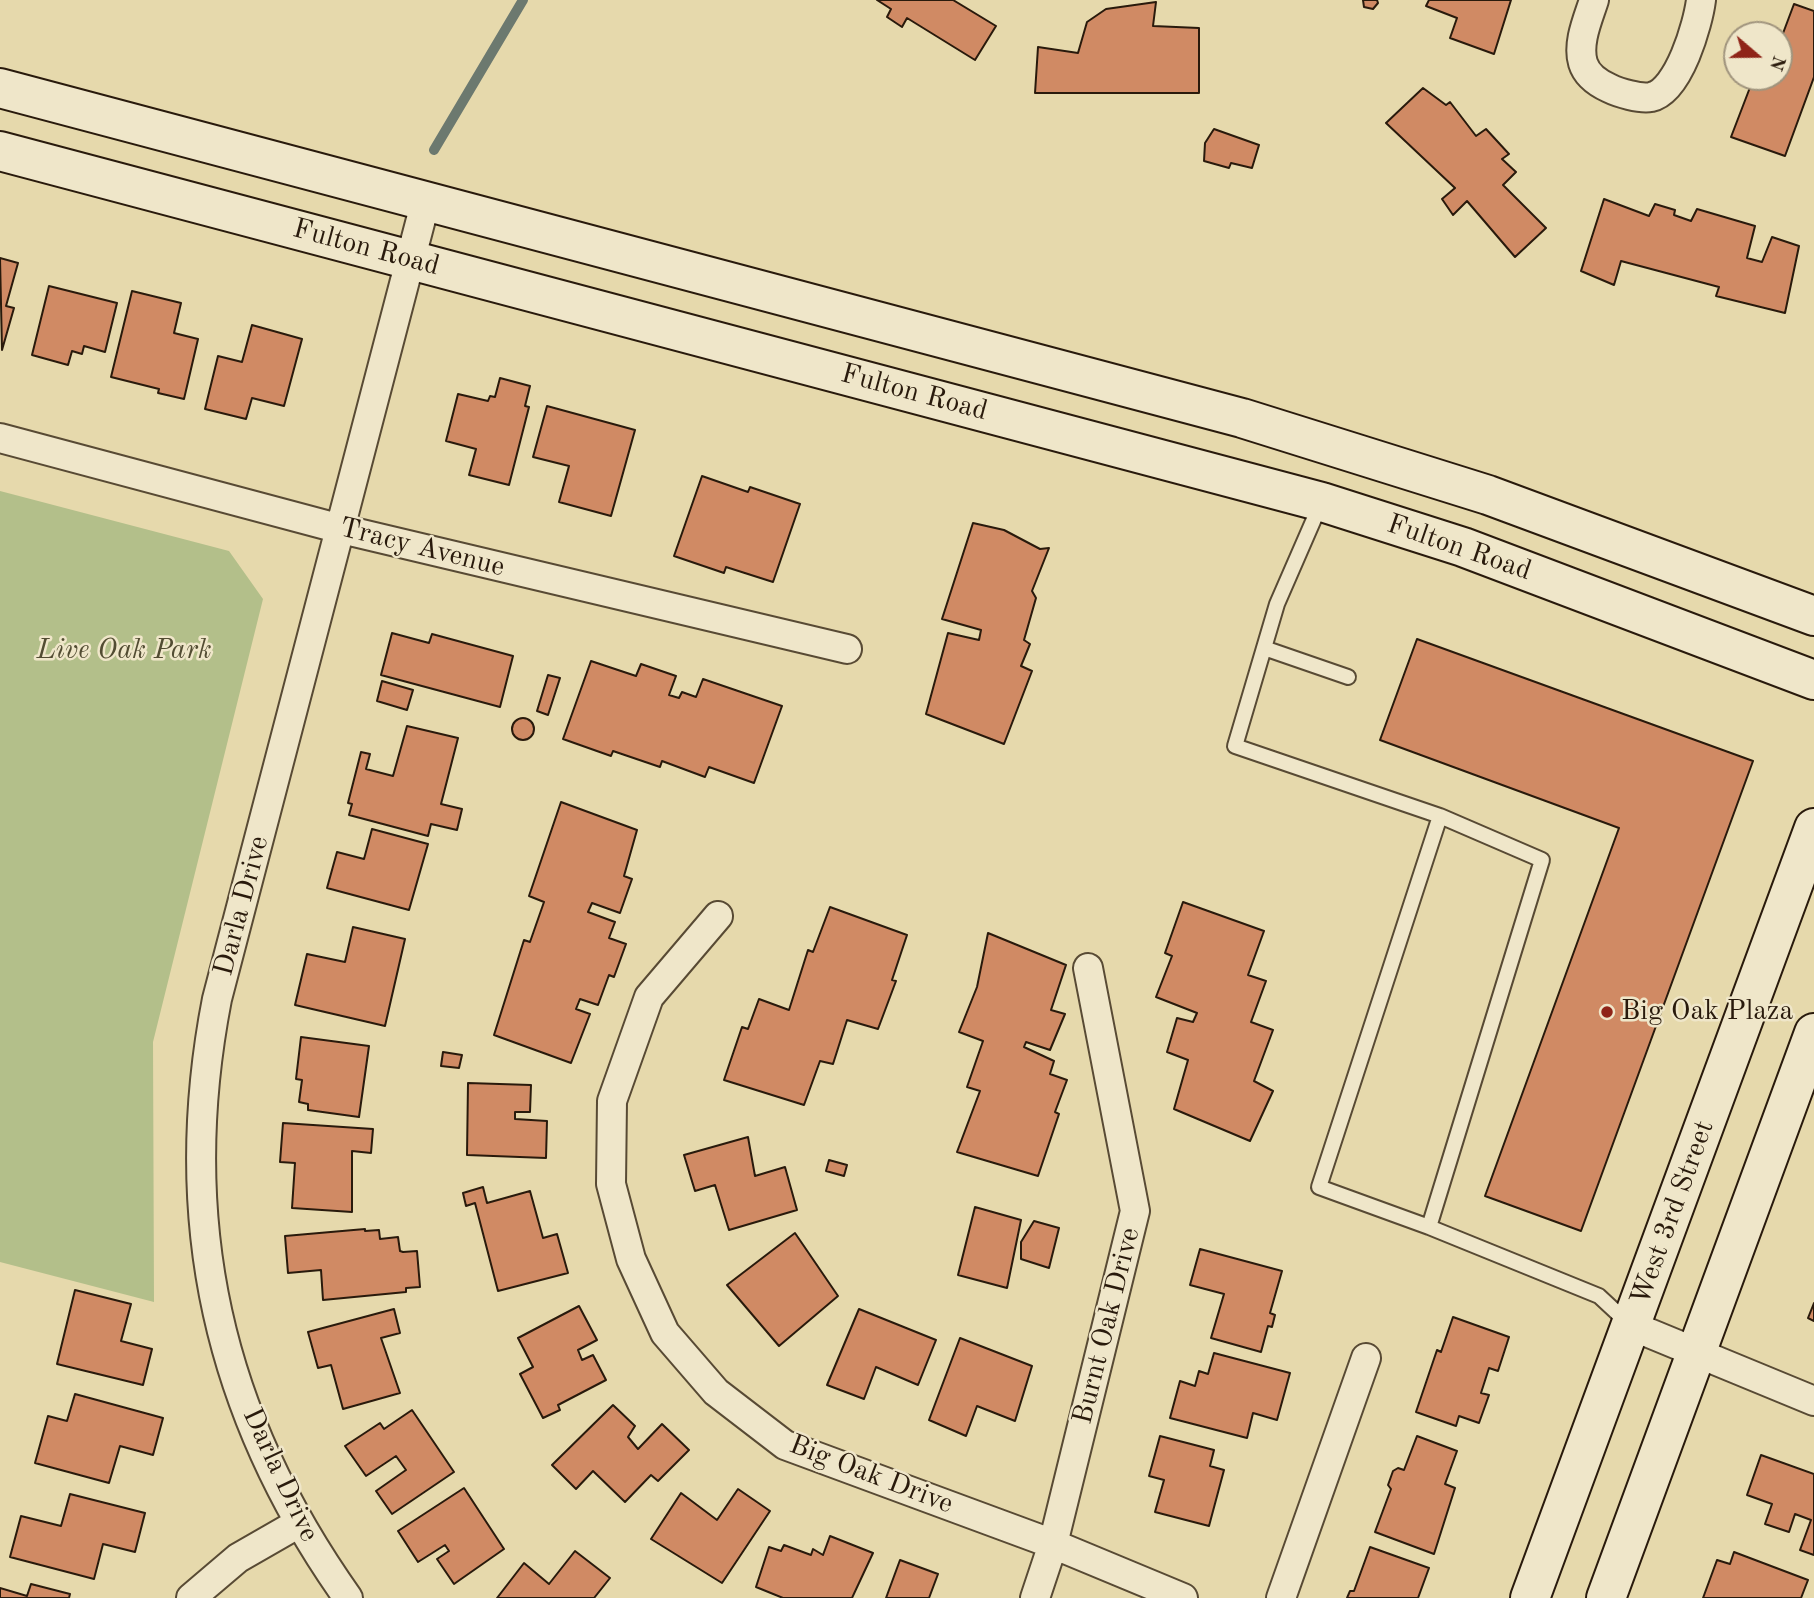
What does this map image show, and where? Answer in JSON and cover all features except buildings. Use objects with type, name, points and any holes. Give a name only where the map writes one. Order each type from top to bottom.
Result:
[{"type":"main road","name":"Fulton Road","points":[[0,88],[1242,418],[1488,495],[1814,616]]},
{"type":"main road","name":"Fulton Road","points":[[0,151],[1322,502],[1463,547],[1814,680]]},
{"type":"main road","name":"West 3rd Street","points":[[1530,1598],[1814,828]]},
{"type":"main road","points":[[1606,1598],[1814,1033]]},
{"type":"street","points":[[1594,0],[1583,32],[1583,63],[1594,81],[1618,92],[1651,97],[1665,89],[1683,61],[1695,28],[1701,0]]},
{"type":"street","name":"Darla Drive","points":[[348,1598],[299,1523],[280,1485],[226,1355],[209,1279],[202,1210],[201,1133],[205,1061],[217,999],[426,200]]},
{"type":"street","name":"Tracy Avenue","points":[[0,438],[341,529],[847,649]]},
{"type":"street","name":"Big Oak Drive","points":[[718,916],[649,997],[612,1101],[611,1184],[631,1259],[665,1334],[716,1392],[785,1444],[1053,1544],[1183,1598]]},
{"type":"street","name":"Burnt Oak Drive","points":[[1035,1598],[1053,1544],[1135,1211],[1088,968]]},
{"type":"street","points":[[1632,1326],[1814,1401]]},
{"type":"street","points":[[1281,1598],[1366,1358]]},
{"type":"street","points":[[191,1598],[238,1558],[299,1523]]},
{"type":"lane","points":[[1322,502],[1277,604],[1235,746],[1440,816],[1542,860],[1429,1227]]},
{"type":"lane","points":[[1264,648],[1348,677]]},
{"type":"lane","points":[[1440,816],[1319,1187],[1429,1227],[1599,1296],[1632,1326]]},
{"type":"green space","name":"Live Oak Park","points":[[0,491],[229,551],[263,599],[153,1042],[154,1302],[0,1262]]},
{"type":"waterway","points":[[434,150],[523,0]]},
{"type":"place","name":"Big Oak Plaza","points":[[1607,1012]]}]
